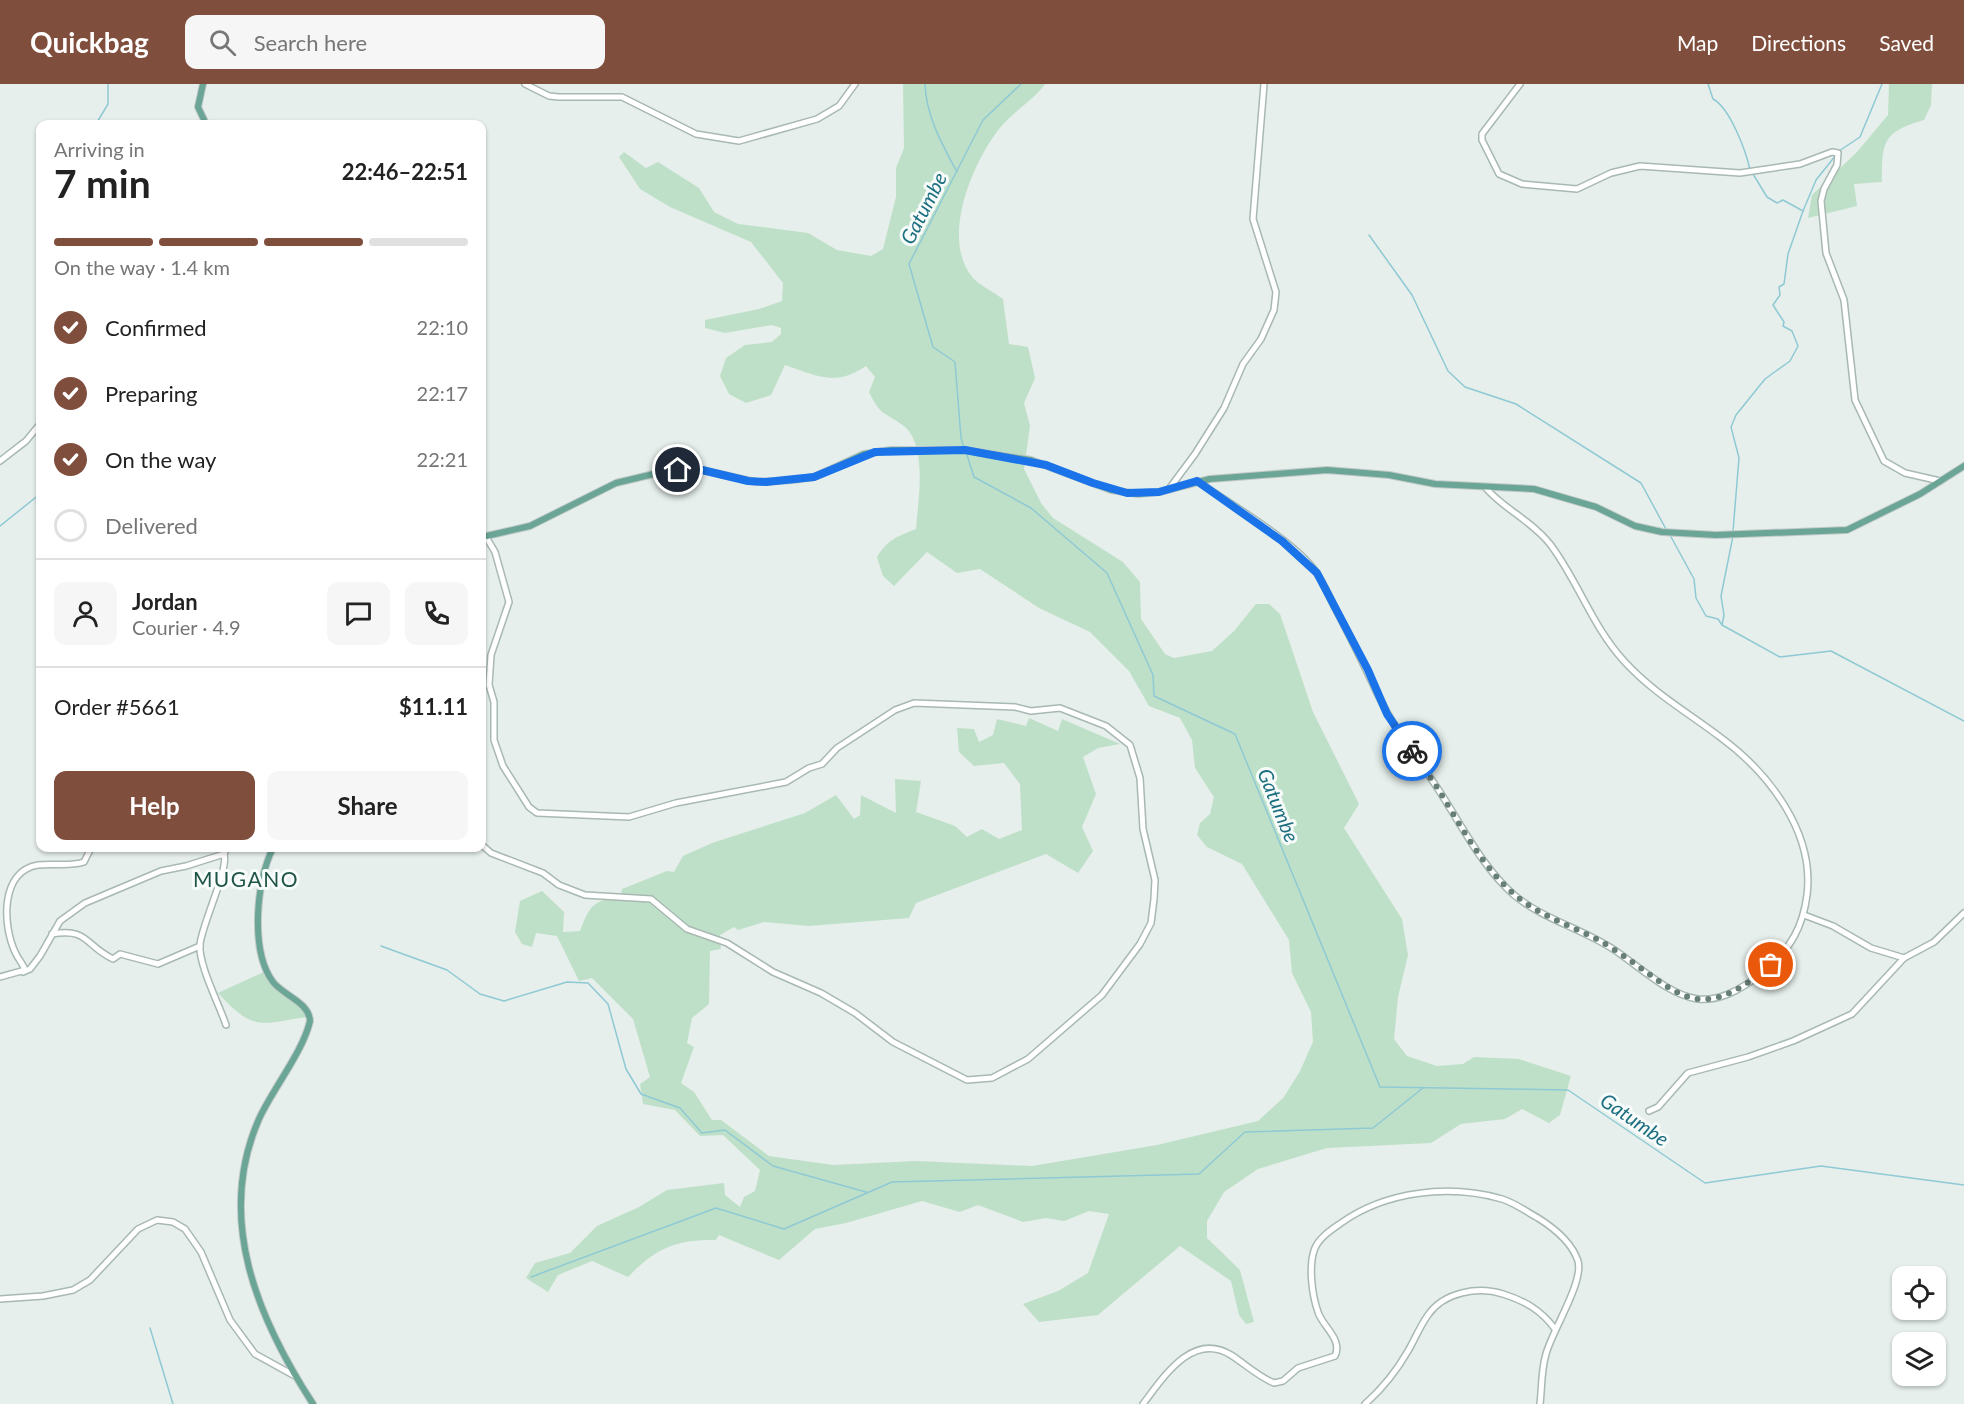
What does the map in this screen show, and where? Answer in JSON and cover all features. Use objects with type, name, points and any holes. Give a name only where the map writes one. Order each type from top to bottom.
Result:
[{"type":"main road","points":[[203,84],[198,107],[204,120]]},
{"type":"main road","points":[[486,537],[530,526],[616,483],[662,472],[702,470],[756,482],[793,480],[814,477],[864,454],[891,450],[965,450],[1031,460],[1127,493],[1149,494],[1197,481],[1340,470],[1389,475],[1435,484],[1542,490],[1596,507],[1635,526],[1654,531],[1697,535],[1778,535],[1847,531],[1920,494],[1964,466]]},
{"type":"main road","points":[[271,852],[263,870],[257,899],[263,958],[272,981],[307,1010],[310,1021],[266,1106],[252,1139],[244,1174],[242,1230],[252,1286],[295,1376],[313,1404]]},
{"type":"street","points":[[525,84],[549,96],[611,95],[632,99],[652,113],[696,134],[739,141],[817,120],[839,106],[855,84]]},
{"type":"street","points":[[1168,489],[1195,454],[1224,408],[1244,364],[1261,339],[1274,310],[1276,292],[1253,219],[1264,84]]},
{"type":"street","points":[[1520,84],[1484,130],[1482,140],[1499,174],[1522,184],[1577,189],[1611,173],[1649,164],[1740,173],[1800,164],[1832,152],[1838,153],[1837,165],[1824,189],[1821,201],[1826,253],[1843,292],[1846,308],[1855,400],[1884,461],[1905,473],[1940,481]]},
{"type":"street","points":[[0,461],[26,441],[36,429]]},
{"type":"street","points":[[1197,481],[1282,541],[1317,573],[1368,670],[1387,714],[1468,836],[1503,884],[1524,902],[1607,945],[1659,981],[1698,1001],[1721,997],[1750,983],[1784,953],[1798,931],[1804,915],[1809,884],[1806,852],[1791,817],[1765,780],[1727,742],[1649,686],[1623,660],[1603,636],[1548,541],[1485,487]]},
{"type":"street","points":[[486,540],[495,552],[509,602],[491,655],[489,685],[494,702],[494,740],[503,766],[529,807],[537,813],[630,817],[676,803],[786,782],[809,768],[822,764],[837,748],[895,710],[914,703],[1015,707],[1032,711],[1060,708],[1106,726],[1130,744],[1138,766],[1143,829],[1155,880],[1154,899],[1150,923],[1140,944],[1102,995],[1028,1059],[992,1078],[975,1081],[963,1078],[935,1061],[893,1042],[855,1013],[821,993],[773,972],[727,943],[687,929],[651,899],[585,896],[559,885],[543,873],[491,853],[486,849]]},
{"type":"street","points":[[23,972],[24,968],[12,942],[6,910],[12,880],[25,868],[37,865],[84,862],[89,852]]},
{"type":"street","points":[[0,977],[30,969],[60,921],[85,903],[161,871],[186,866],[222,852]]},
{"type":"street","points":[[225,852],[226,862],[211,900],[200,946],[226,1024]]},
{"type":"street","points":[[1649,1111],[1658,1107],[1688,1073],[1748,1057],[1793,1041],[1852,1014],[1904,958],[1934,942],[1964,913]]},
{"type":"street","points":[[1804,915],[1833,926],[1871,948],[1904,958]]},
{"type":"street","points":[[52,934],[81,934],[101,953],[113,958],[120,954],[158,964],[200,946]]},
{"type":"street","points":[[1143,1404],[1171,1368],[1199,1350],[1218,1349],[1274,1383],[1283,1381],[1298,1368],[1307,1364],[1335,1356],[1338,1349],[1335,1340],[1318,1313],[1316,1305],[1312,1276],[1315,1248],[1325,1234],[1368,1205],[1437,1191],[1467,1191],[1504,1200],[1550,1225],[1567,1243],[1576,1257],[1579,1268],[1568,1306],[1555,1329],[1542,1371],[1540,1404]]},
{"type":"street","points":[[0,1299],[43,1296],[73,1290],[90,1280],[138,1229],[157,1220],[173,1222],[183,1227],[201,1252],[230,1320],[255,1354],[295,1376]]},
{"type":"street","points":[[1365,1404],[1377,1394],[1407,1353],[1432,1309],[1464,1291],[1499,1293],[1517,1299],[1541,1312],[1555,1329]]},
{"type":"green space","points":[[903,84],[1045,84],[1035,96],[1004,123],[989,144],[970,181],[960,223],[959,243],[964,262],[973,278],[1003,299],[1009,344],[1028,347],[1035,378],[1024,403],[1030,426],[1024,469],[1041,503],[1053,518],[1123,562],[1140,582],[1141,619],[1165,654],[1174,658],[1212,651],[1234,631],[1256,604],[1269,604],[1280,614],[1313,712],[1359,804],[1344,828],[1402,919],[1408,955],[1398,997],[1394,1039],[1407,1056],[1437,1066],[1463,1064],[1474,1057],[1519,1059],[1571,1076],[1560,1115],[1549,1123],[1522,1109],[1505,1119],[1461,1124],[1431,1143],[1327,1148],[1258,1169],[1224,1192],[1207,1221],[1207,1238],[1240,1270],[1254,1322],[1246,1324],[1239,1315],[1231,1281],[1180,1246],[1098,1315],[1039,1322],[1023,1304],[1058,1291],[1088,1273],[1109,1214],[1089,1211],[1064,1221],[1046,1218],[1023,1222],[978,1205],[960,1212],[922,1201],[846,1223],[815,1229],[779,1260],[719,1235],[716,1240],[689,1241],[667,1247],[648,1259],[628,1277],[592,1261],[558,1275],[548,1292],[526,1278],[535,1263],[570,1253],[597,1226],[639,1207],[667,1190],[724,1183],[725,1195],[740,1207],[744,1197],[755,1191],[760,1170],[723,1135],[700,1136],[675,1110],[643,1104],[640,1084],[650,1077],[633,1019],[592,978],[579,981],[557,936],[536,933],[532,947],[522,944],[515,932],[520,901],[542,891],[564,912],[563,932],[580,931],[590,910],[598,902],[621,896],[622,889],[667,871],[674,872],[683,856],[712,843],[805,813],[836,795],[854,819],[860,815],[861,795],[896,813],[895,779],[921,781],[916,812],[955,826],[967,837],[982,829],[999,839],[1022,830],[1020,784],[1004,763],[974,766],[959,752],[957,728],[974,729],[979,742],[993,735],[997,719],[1026,726],[1029,718],[1058,731],[1062,719],[1120,744],[1098,748],[1083,757],[1096,794],[1082,827],[1093,851],[1078,873],[1046,854],[916,903],[909,918],[809,926],[764,922],[738,930],[734,927],[720,935],[721,949],[710,951],[709,1004],[692,1018],[687,1043],[694,1047],[681,1083],[694,1092],[712,1120],[721,1120],[769,1156],[833,1165],[916,1161],[1032,1166],[1157,1145],[1258,1121],[1284,1097],[1300,1071],[1313,1042],[1311,1012],[1292,973],[1289,940],[1242,864],[1207,847],[1197,835],[1200,823],[1210,814],[1214,797],[1195,768],[1192,740],[1180,718],[1149,706],[1129,671],[1090,632],[1039,608],[980,569],[957,573],[927,552],[894,586],[883,576],[877,557],[881,551],[894,539],[916,529],[920,475],[919,460],[911,435],[904,426],[880,410],[869,392],[875,377],[866,366],[845,376],[826,378],[785,365],[771,395],[746,403],[729,394],[720,376],[726,358],[745,345],[772,342],[781,334],[781,328],[772,325],[725,333],[705,328],[705,320],[759,309],[782,301],[783,283],[751,242],[670,207],[640,189],[619,157],[624,152],[646,168],[658,162],[699,188],[714,212],[738,224],[808,233],[837,250],[871,256],[883,249],[896,197],[896,168],[904,148]]},
{"type":"green space","points":[[1889,84],[1932,84],[1931,105],[1924,120],[1900,129],[1888,140],[1884,148],[1882,182],[1854,184],[1857,206],[1808,218],[1812,195],[1857,152],[1888,115]]},
{"type":"green space","points":[[266,971],[273,985],[305,1010],[307,1017],[267,1023],[249,1020],[230,1006],[218,993]]},
{"type":"waterway","points":[[98,120],[108,104],[108,84]]},
{"type":"waterway","points":[[925,84],[932,119],[957,172]]},
{"type":"waterway","name":"Gatumbe","points":[[964,448],[961,438],[955,362],[933,347],[909,264],[983,120],[1021,84]]},
{"type":"waterway","points":[[1708,84],[1713,99],[1731,120],[1750,170]]},
{"type":"waterway","points":[[1839,151],[1860,137],[1882,84]]},
{"type":"waterway","points":[[1803,211],[1816,180],[1836,155]]},
{"type":"waterway","points":[[1733,531],[1739,458],[1731,427],[1736,415],[1765,379],[1790,361],[1798,346],[1792,331],[1783,326],[1784,322],[1773,305],[1780,295],[1779,287],[1784,284],[1788,254],[1803,211],[1783,200],[1777,203],[1767,197],[1753,174]]},
{"type":"waterway","points":[[1369,235],[1412,295],[1448,371],[1465,387],[1516,404],[1641,483],[1667,531]]},
{"type":"waterway","name":"Gatumbe","points":[[966,452],[974,477],[1031,508],[1107,573],[1153,675],[1154,696],[1235,734],[1380,1087],[1568,1090],[1705,1183],[1821,1166],[1964,1185]]},
{"type":"waterway","points":[[0,526],[36,497]]},
{"type":"waterway","points":[[1670,535],[1694,579],[1696,598],[1706,616],[1718,619],[1722,625],[1780,657],[1831,651],[1964,721]]},
{"type":"waterway","points":[[1722,625],[1724,615],[1721,596],[1733,536]]},
{"type":"waterway","points":[[381,946],[447,970],[480,994],[504,1001],[567,982],[588,983],[608,1004],[626,1069],[641,1094],[680,1108],[702,1133],[725,1130],[773,1166],[866,1192]]},
{"type":"waterway","points":[[531,1277],[716,1208],[784,1229],[892,1182],[1199,1174],[1245,1132],[1373,1128],[1423,1088]]},
{"type":"waterway","points":[[150,1328],[173,1404]]},
{"type":"way so far","points":[[1412,751],[1491,869],[1515,896],[1533,908],[1607,945],[1659,981],[1698,1001],[1721,997],[1736,990],[1750,983],[1771,965]]},
{"type":"district","name":"MUGANO","points":[[246,878]]},
{"type":"route","points":[[678,470],[702,470],[748,481],[766,482],[814,477],[854,458],[875,452],[899,449],[965,450],[1031,460],[1111,490],[1127,493],[1159,492],[1197,481],[1282,541],[1309,563],[1317,573],[1368,670],[1387,714],[1412,751]]}]
